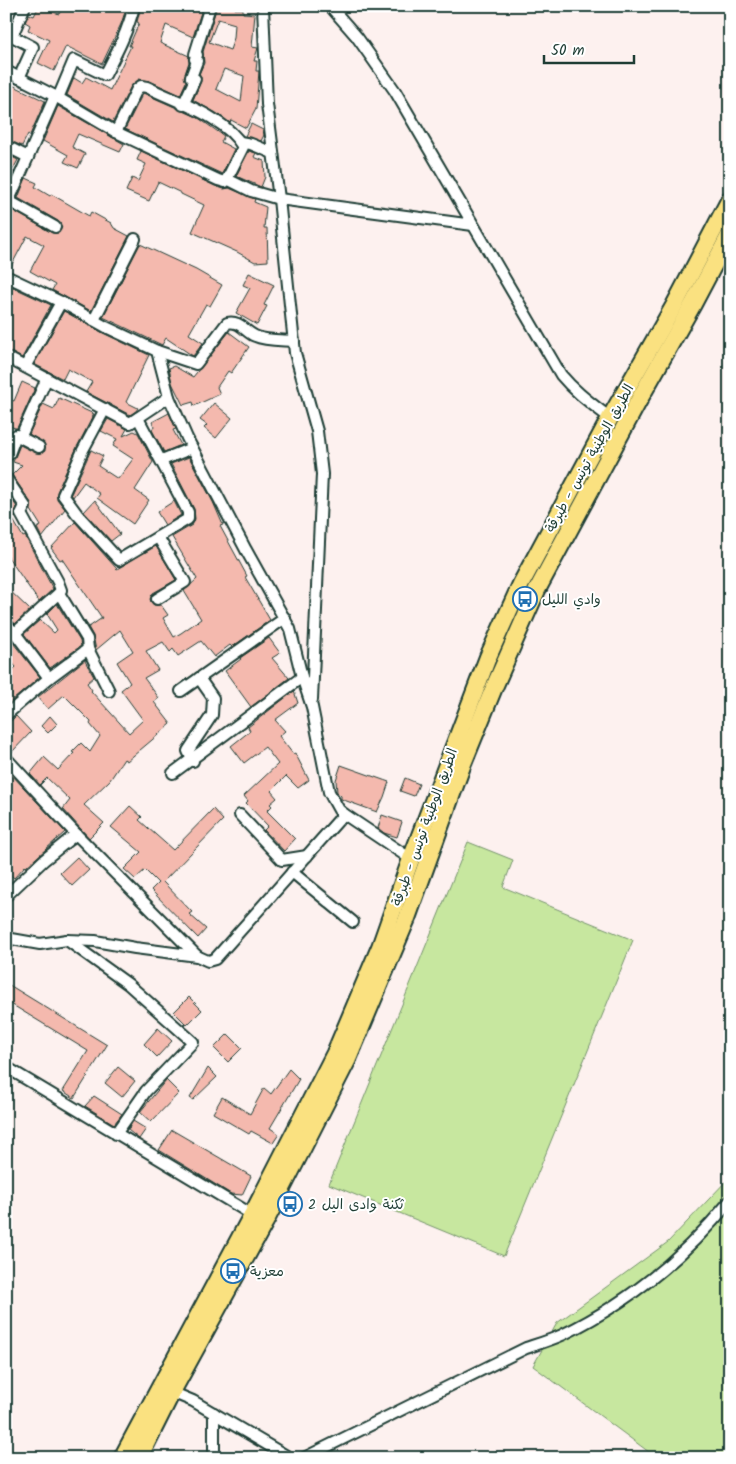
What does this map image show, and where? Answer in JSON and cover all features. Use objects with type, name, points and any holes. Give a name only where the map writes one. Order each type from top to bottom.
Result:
[{"type":"main road","name":"الطريق الوطنية تونس - طبرقة","points":[[259,1218],[335,1053],[380,947],[492,649],[521,584],[610,418],[674,306],[730,199]]},
{"type":"main road","name":"الطريق الوطنية تونس - طبرقة","points":[[122,1458],[166,1389],[348,1059],[406,921],[462,766],[491,694],[537,590],[730,234]]},
{"type":"main road","name":"الطريق الوطنية تونس - طبرقة","points":[[139,1458],[166,1389]]},
{"type":"street","points":[[19,78],[33,47],[12,36],[25,6]]},
{"type":"street","points":[[54,227],[8,204],[74,60],[105,74],[120,48],[131,20],[134,6]]},
{"type":"street","points":[[183,105],[195,79],[191,77],[198,61],[195,59],[197,55],[195,54],[210,6]]},
{"type":"street","points":[[330,6],[356,37],[395,91],[561,375],[583,398],[610,418]]},
{"type":"street","points":[[260,7],[267,104],[295,353],[318,431],[322,474],[312,708]]},
{"type":"street","points":[[6,71],[56,97],[116,132],[218,180],[225,182],[243,147],[235,135],[211,118],[141,86],[137,89],[116,132]]},
{"type":"street","points":[[240,142],[251,144],[273,153]]},
{"type":"street","points":[[6,146],[28,157]]},
{"type":"street","points":[[227,179],[251,191],[279,199],[473,225]]},
{"type":"street","points":[[94,320],[135,239]]},
{"type":"street","points":[[7,279],[61,302],[157,352],[196,364],[227,323],[231,322],[237,322],[255,336],[294,342]]},
{"type":"street","points":[[25,367],[61,302]]},
{"type":"street","points":[[157,352],[169,397],[192,448],[290,629],[312,708],[329,792],[339,810],[412,859]]},
{"type":"street","points":[[6,357],[130,423],[169,397]]},
{"type":"street","points":[[21,436],[47,378]]},
{"type":"street","points":[[105,409],[83,450],[63,495],[118,560],[188,519],[189,516],[162,460],[138,418]]},
{"type":"street","points":[[6,456],[16,435],[21,436],[39,448]]},
{"type":"street","points":[[162,460],[192,448]]},
{"type":"street","points":[[6,478],[25,506],[21,514],[61,590],[59,594],[15,633]]},
{"type":"street","points":[[157,599],[185,582],[158,537]]},
{"type":"street","points":[[59,594],[88,639],[88,649],[109,691]]},
{"type":"street","points":[[181,691],[285,618]]},
{"type":"street","points":[[6,624],[49,678]]},
{"type":"street","points":[[6,715],[49,678],[88,649]]},
{"type":"street","points":[[174,773],[302,677]]},
{"type":"street","points":[[192,760],[188,751],[212,715],[213,698],[199,678]]},
{"type":"street","points":[[6,758],[76,834],[197,956]]},
{"type":"street","points":[[6,938],[40,944],[67,940],[95,941],[197,956],[208,961],[215,959],[344,814]]},
{"type":"street","points":[[240,815],[282,860],[307,856]]},
{"type":"street","points":[[6,896],[24,878],[76,834]]},
{"type":"street","points":[[292,872],[353,922]]},
{"type":"street","points":[[67,940],[128,984],[193,1042],[146,1091],[116,1134]]},
{"type":"street","points":[[6,1067],[259,1218]]},
{"type":"street","points":[[304,1458],[526,1348],[561,1336],[599,1315],[636,1291],[685,1251],[730,1201]]},
{"type":"street","points":[[166,1389],[214,1413],[290,1458]]},
{"type":"street","points":[[214,1413],[214,1458]]},
{"type":"green space","points":[[468,842],[513,860],[503,887],[633,940],[504,1256],[329,1184]]},
{"type":"green space","points":[[730,1177],[730,1458],[657,1458],[533,1366],[557,1323],[668,1242]]},
{"type":"building","points":[[39,6],[59,14],[64,6],[127,6],[121,24],[102,64],[66,46],[54,71],[38,63],[49,40],[28,30],[30,25],[25,22],[29,14],[34,16]]},
{"type":"building","points":[[141,6],[203,6],[193,37],[166,25],[160,43],[189,56],[184,77],[186,82],[180,95],[150,81],[139,79],[131,86],[113,122],[67,95],[74,78],[82,83],[86,77],[110,90],[131,46],[129,46],[139,23],[137,22]]},
{"type":"building","points":[[217,6],[236,6],[235,9],[243,9],[243,13],[255,14],[252,47],[258,48],[254,61],[257,61],[256,71],[259,71],[256,109],[246,128],[231,120],[230,123],[193,100],[201,81],[199,74],[204,63],[203,52]],"holes":[[[218,19],[235,24],[234,38],[230,50],[209,42]],[[224,69],[244,76],[241,102],[216,89]]]},
{"type":"building","points":[[6,82],[45,101],[30,135],[28,134],[22,146],[6,139]]},
{"type":"building","points":[[143,93],[197,117],[224,136],[221,142],[234,149],[222,174],[125,129]]},
{"type":"building","points":[[58,106],[124,144],[120,152],[78,134],[72,147],[85,154],[78,168],[64,162],[68,155],[43,141]]},
{"type":"building","points":[[251,124],[263,130],[264,135],[261,141],[245,136]]},
{"type":"building","points":[[141,151],[215,186],[224,189],[229,188],[255,199],[254,202],[266,207],[264,228],[267,228],[268,261],[255,262],[192,232],[204,205],[181,193],[158,182],[149,201],[126,191],[132,178],[138,181],[146,164],[137,160]]},
{"type":"building","points":[[249,151],[256,153],[254,157],[264,161],[265,177],[261,187],[236,176]]},
{"type":"building","points":[[6,154],[18,160],[9,182],[7,181],[6,183]]},
{"type":"building","points":[[26,178],[37,183],[35,187],[50,196],[51,194],[89,216],[91,212],[129,236],[91,311],[52,290],[55,285],[30,271],[44,245],[27,236],[9,270],[6,269],[6,232],[11,223],[6,221],[6,217],[12,210],[52,233],[59,233],[62,227],[58,221],[18,198]]},
{"type":"building","points":[[140,244],[196,270],[222,285],[210,306],[206,304],[189,334],[203,343],[193,356],[166,338],[162,345],[103,317]]},
{"type":"building","points":[[249,273],[274,285],[264,305],[267,306],[257,325],[236,313],[250,288],[243,285]]},
{"type":"building","points":[[6,284],[51,305],[22,358],[6,350]]},
{"type":"building","points":[[64,311],[103,333],[149,355],[126,402],[138,408],[136,411],[130,415],[86,392],[92,382],[68,369],[63,379],[34,364]]},
{"type":"building","points":[[229,332],[249,347],[231,373],[228,371],[217,387],[220,394],[194,406],[193,402],[183,405],[172,383],[169,368],[174,366],[193,377]]},
{"type":"building","points":[[22,382],[35,388],[17,428],[15,428],[6,423],[6,398],[14,401]]},
{"type":"building","points":[[59,398],[94,414],[57,492],[57,499],[65,509],[42,538],[37,528],[41,526],[31,510],[31,503],[12,475],[22,465],[13,462],[20,445],[36,453],[45,451],[44,443],[29,434],[43,404],[54,409]]},
{"type":"building","points":[[214,403],[232,418],[216,438],[204,428],[207,425],[200,420]]},
{"type":"building","points":[[169,413],[176,429],[173,430],[181,445],[164,452],[152,430],[154,426],[152,422]]},
{"type":"building","points":[[108,419],[127,429],[123,436],[134,431],[138,433],[153,462],[135,490],[149,500],[133,524],[97,498],[100,494],[84,482],[73,497],[71,494],[91,450],[103,456],[98,466],[118,479],[133,459],[113,446],[117,439],[101,431]]},
{"type":"building","points":[[189,457],[213,502],[223,525],[220,526],[247,576],[245,577],[270,620],[232,647],[230,645],[214,657],[201,641],[178,656],[173,649],[170,652],[163,642],[146,651],[158,670],[144,678],[159,698],[154,702],[171,724],[127,761],[124,759],[110,780],[84,805],[104,823],[89,838],[63,809],[70,800],[47,778],[40,785],[30,774],[44,757],[58,770],[81,743],[90,752],[100,736],[90,724],[91,722],[64,695],[48,709],[38,697],[86,659],[85,661],[94,677],[87,683],[91,691],[129,733],[143,720],[121,690],[130,683],[117,662],[133,651],[120,630],[96,650],[93,636],[84,620],[89,627],[102,618],[62,559],[60,560],[51,548],[75,522],[117,569],[156,546],[176,580],[153,593],[150,599],[154,605],[161,605],[168,615],[163,618],[174,637],[181,633],[201,619],[184,591],[197,579],[172,537],[192,525],[195,519],[194,509],[171,464]]},
{"type":"building","points":[[6,491],[17,507],[15,516],[12,518],[23,537],[25,536],[53,589],[39,602],[6,554]]},
{"type":"building","points":[[95,500],[120,534],[111,541],[84,512]]},
{"type":"building","points":[[174,501],[181,515],[165,525],[157,512]]},
{"type":"building","points":[[6,587],[30,610],[15,624],[6,617]]},
{"type":"building","points":[[57,604],[80,641],[81,646],[50,668],[24,634],[40,620],[54,633],[57,630],[47,614]]},
{"type":"building","points":[[6,634],[40,677],[6,706],[6,677],[16,667],[6,656]]},
{"type":"building","points":[[269,638],[280,653],[272,658],[289,678],[251,707],[225,671]]},
{"type":"building","points":[[294,691],[298,703],[275,720],[285,731],[279,736],[293,754],[295,753],[309,780],[298,788],[286,776],[271,791],[277,798],[270,804],[272,806],[267,811],[295,839],[284,851],[264,830],[268,826],[246,803],[248,801],[244,796],[278,764],[265,747],[244,763],[231,746],[250,731],[248,727]]},
{"type":"building","points":[[16,716],[31,732],[11,753],[6,751],[6,726]]},
{"type":"building","points":[[50,716],[57,724],[48,733],[41,726]]},
{"type":"building","points":[[341,765],[389,782],[377,812],[341,799],[337,792],[336,780]]},
{"type":"building","points":[[6,771],[11,774],[65,832],[25,866],[14,878],[6,871]]},
{"type":"building","points":[[405,778],[419,784],[414,796],[400,791]]},
{"type":"building","points":[[130,806],[142,817],[139,820],[173,850],[213,809],[223,820],[163,882],[192,912],[189,914],[206,929],[198,938],[151,890],[158,883],[145,870],[135,879],[124,869],[141,852],[111,827]]},
{"type":"building","points":[[382,815],[402,822],[397,837],[384,833],[378,828]]},
{"type":"building","points":[[77,857],[89,870],[72,886],[60,873]]},
{"type":"building","points":[[6,983],[107,1045],[74,1098],[63,1091],[88,1051],[6,1001]]},
{"type":"building","points":[[189,997],[202,1010],[187,1025],[174,1012]]},
{"type":"building","points":[[158,1028],[172,1041],[157,1057],[144,1044]]},
{"type":"building","points":[[228,1034],[242,1048],[228,1062],[214,1048]]},
{"type":"building","points":[[118,1067],[135,1081],[122,1097],[105,1083]]},
{"type":"building","points":[[208,1068],[217,1077],[193,1100],[190,1098]]},
{"type":"building","points":[[289,1069],[299,1079],[270,1128],[279,1134],[273,1143],[251,1131],[249,1134],[213,1113],[222,1097],[250,1114],[264,1088],[271,1094]]},
{"type":"building","points":[[166,1080],[179,1093],[151,1122],[140,1112]]},
{"type":"building","points":[[94,1096],[122,1114],[114,1124],[85,1106]]},
{"type":"building","points":[[133,1121],[146,1129],[139,1139],[128,1130]]},
{"type":"building","points":[[172,1130],[251,1176],[242,1195],[231,1194],[159,1150]]},
{"type":"place","name":"وادي الليل","points":[[525,599]]},
{"type":"place","name":"ثكنة وادى اليل 2","points":[[290,1204]]},
{"type":"place","name":"معزية","points":[[233,1271]]}]
